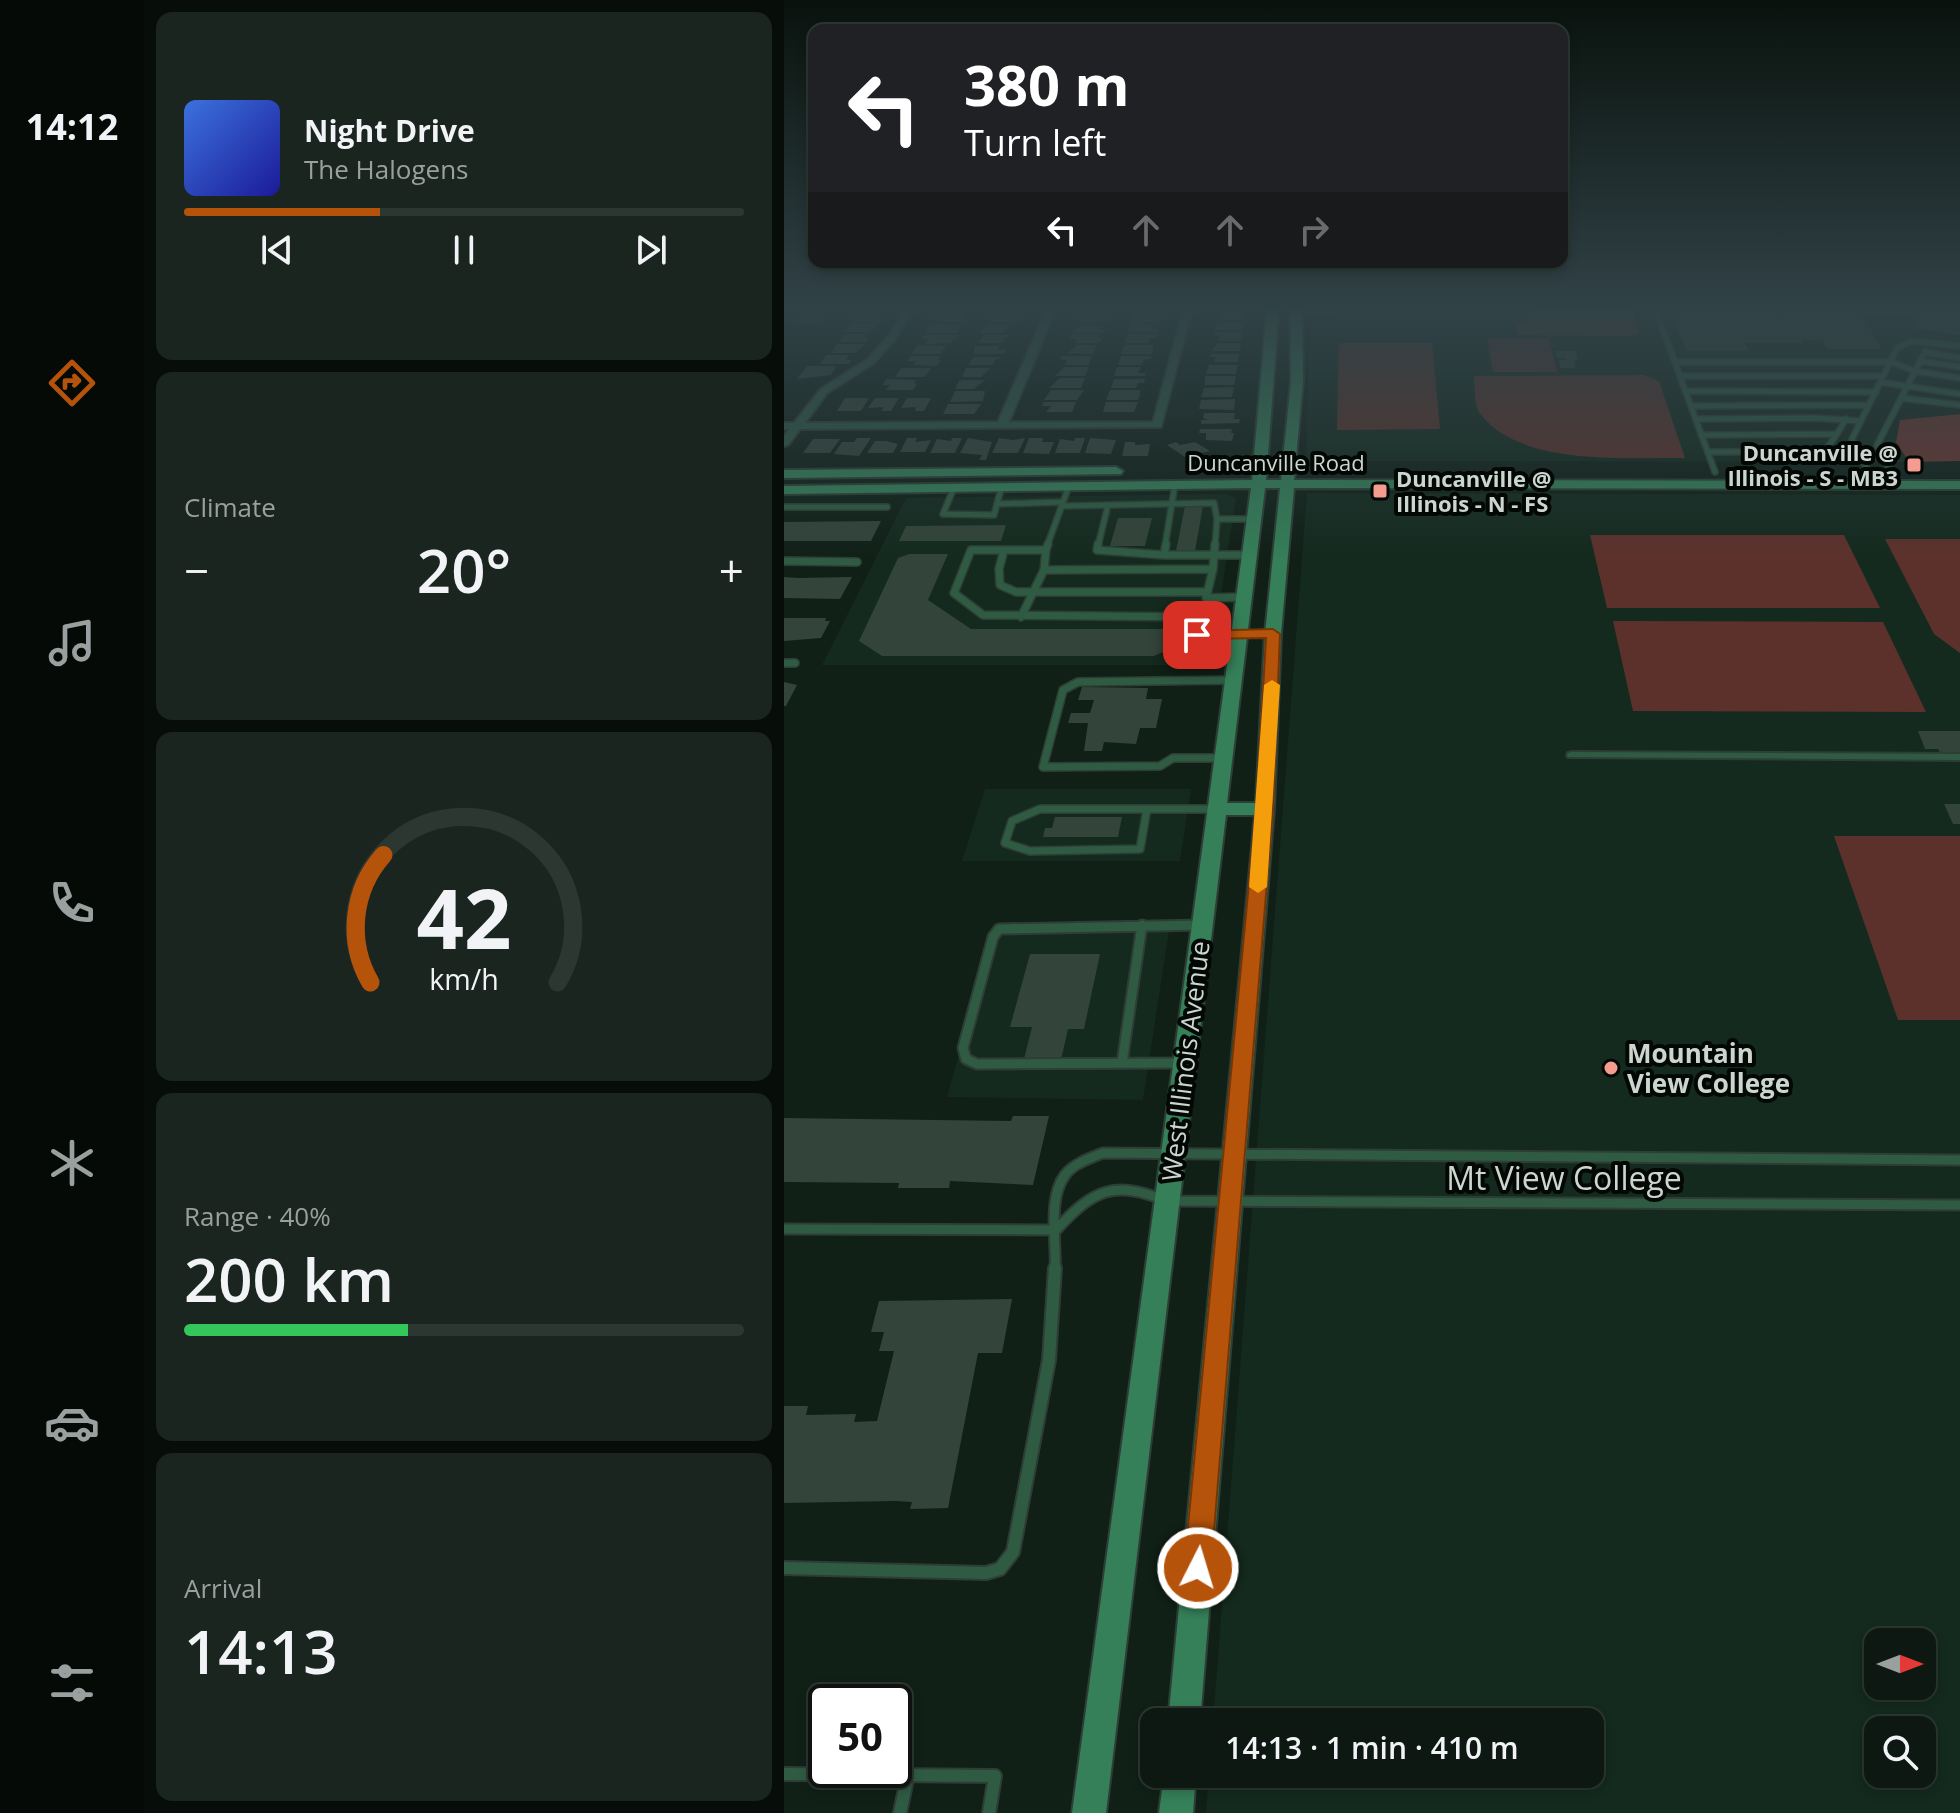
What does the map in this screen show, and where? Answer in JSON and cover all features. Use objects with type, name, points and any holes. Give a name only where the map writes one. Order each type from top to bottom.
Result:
[{"type":"main road","name":"West Illinois Avenue","points":[[1089,1813],[1255,519],[1267,393]]},
{"type":"main road","name":"West Illinois Avenue","points":[[1185,1708],[1265,809],[1273,634],[1296,393]]},
{"type":"main road","name":"Duncanville Road","points":[[1287,477],[1715,472],[1871,478]]},
{"type":"main road","name":"Duncanville Road","points":[[784,474],[1896,478],[1960,473]]},
{"type":"main road","name":"Duncanville Road","points":[[784,490],[1001,489],[1175,484],[1260,477]]},
{"type":"main road","name":"Duncanville Road","points":[[1896,478],[1960,485]]},
{"type":"main road","points":[[1240,634],[1273,634]]},
{"type":"main road","points":[[1218,809],[1265,809]]},
{"type":"main road","points":[[1176,1813],[1179,1788]]},
{"type":"street","points":[[784,443],[790,426],[822,393]]},
{"type":"street","points":[[1002,426],[1016,393]]},
{"type":"street","points":[[790,426],[1157,425],[1166,393]]},
{"type":"street","points":[[1572,755],[1960,757]]},
{"type":"lane","points":[[1686,393],[1715,472]]},
{"type":"lane","points":[[1871,478],[1852,439],[1876,393]]},
{"type":"lane","points":[[1896,478],[1877,445],[1904,393]]},
{"type":"lane","points":[[1901,398],[1960,405]]},
{"type":"lane","points":[[1691,406],[1869,405]]},
{"type":"lane","points":[[1696,419],[1861,421]]},
{"type":"lane","points":[[1708,452],[1825,451],[1846,419]]},
{"type":"lane","points":[[1701,435],[1837,434]]},
{"type":"lane","points":[[1164,555],[1175,484]]},
{"type":"lane","points":[[1021,617],[1044,570],[1046,550],[1069,486]]},
{"type":"lane","points":[[953,490],[943,514],[994,515],[1001,489]]},
{"type":"lane","points":[[997,504],[1214,503],[1217,519],[1213,569],[1197,635],[1240,634]]},
{"type":"lane","points":[[1108,505],[1097,550],[1164,555],[1250,555]]},
{"type":"lane","points":[[784,507],[887,507]]},
{"type":"lane","points":[[1217,519],[1255,519]]},
{"type":"lane","points":[[1046,550],[971,550],[954,593],[983,615],[1201,617]]},
{"type":"lane","points":[[1004,550],[999,569],[1000,585],[1016,592],[1244,597]]},
{"type":"lane","points":[[784,561],[857,562]]},
{"type":"lane","points":[[1044,570],[1213,569]]},
{"type":"lane","points":[[784,663],[795,663]]},
{"type":"lane","points":[[1224,758],[1173,758],[1160,766],[1043,767],[1063,690],[1078,682],[1234,680]]},
{"type":"lane","points":[[1147,809],[1140,849],[1030,851],[1005,843],[1012,821],[1040,809],[1147,809],[1218,809]]},
{"type":"lane","points":[[1122,1063],[1142,925]]},
{"type":"lane","points":[[1185,1063],[977,1064],[966,1059],[963,1048],[993,937],[999,929],[1203,925]]},
{"type":"lane","name":"Mt View College","points":[[784,1568],[986,1573],[1000,1569],[1013,1552],[1049,1360],[1056,1201],[1064,1176],[1081,1162],[1103,1153],[1126,1151],[1173,1156],[1960,1160]]},
{"type":"lane","name":"Mt View College","points":[[1056,1230],[1082,1202],[1105,1189],[1123,1187],[1142,1190],[1167,1201],[1960,1205]]},
{"type":"lane","points":[[784,1229],[1056,1230]]},
{"type":"lane","points":[[784,1774],[808,1774]]},
{"type":"lane","points":[[912,1774],[995,1776],[989,1813]]},
{"type":"lane","points":[[900,1813],[905,1788]]},
{"type":"shaded area","points":[[1308,393],[1960,393],[1960,414],[1900,420],[1896,442],[1909,462],[1306,461]]},
{"type":"shaded area","points":[[1338,393],[1437,393],[1440,429],[1337,430]]},
{"type":"shaded area","points":[[1475,393],[1663,393],[1685,458],[1604,458],[1545,450],[1519,442],[1497,430],[1479,412]]},
{"type":"shaded area","points":[[1960,414],[1960,461],[1909,462],[1896,442],[1900,420]]},
{"type":"shaded area","name":"Mountain View College","points":[[1307,493],[1960,495],[1960,1813],[1206,1813],[1208,1788],[1604,1788],[1604,1708],[1214,1708]]},
{"type":"shaded area","points":[[1227,494],[1236,498],[1210,665],[822,665],[906,498]]},
{"type":"shaded area","points":[[1590,535],[1844,535],[1880,608],[1607,608]]},
{"type":"shaded area","points":[[1885,539],[1960,539],[1960,653],[1934,634]]},
{"type":"shaded area","points":[[1613,621],[1883,622],[1926,712],[1633,711]]},
{"type":"shaded area","points":[[985,789],[1191,789],[1180,861],[962,861]]},
{"type":"shaded area","points":[[1834,836],[1960,836],[1960,1020],[1898,1020]]},
{"type":"shaded area","points":[[996,924],[1170,924],[1143,1100],[947,1097]]},
{"type":"building","points":[[954,393],[985,393],[983,401],[950,402]]},
{"type":"building","points":[[1049,393],[1082,393],[1077,400],[1044,400]]},
{"type":"building","points":[[1109,393],[1140,393],[1138,400],[1106,400]]},
{"type":"building","points":[[1202,393],[1233,393],[1232,397],[1201,397]]},
{"type":"building","points":[[845,398],[869,398],[861,411],[837,411]]},
{"type":"building","points":[[875,398],[899,398],[891,411],[881,411],[884,407],[868,408]]},
{"type":"building","points":[[907,398],[931,398],[924,411],[915,411],[916,407],[901,408]]},
{"type":"building","points":[[1235,399],[1234,410],[1199,409],[1201,400]]},
{"type":"building","points":[[1044,402],[1076,402],[1072,412],[1046,412],[1051,406],[1042,406]]},
{"type":"building","points":[[1106,402],[1138,402],[1134,412],[1103,412]]},
{"type":"building","points":[[948,404],[981,404],[974,414],[943,414]]},
{"type":"building","points":[[1204,413],[1235,413],[1234,419],[1240,419],[1239,423],[1201,424],[1201,420],[1208,420],[1203,418]]},
{"type":"building","points":[[1200,429],[1232,429],[1231,433],[1234,433],[1232,441],[1206,440],[1206,433],[1199,433]]},
{"type":"building","points":[[857,438],[871,438],[859,456],[834,454],[842,442],[854,442]]},
{"type":"building","points":[[907,438],[917,438],[915,442],[931,440],[925,452],[900,452]]},
{"type":"building","points":[[952,438],[962,438],[955,453],[930,453],[937,439],[951,441]]},
{"type":"building","points":[[968,438],[992,442],[986,460],[979,460],[982,455],[960,453]]},
{"type":"building","points":[[999,438],[1025,438],[1018,453],[992,453]]},
{"type":"building","points":[[1029,438],[1054,442],[1049,454],[1023,453]]},
{"type":"building","points":[[1075,438],[1085,438],[1080,453],[1055,453],[1060,439],[1074,441]]},
{"type":"building","points":[[1090,438],[1116,440],[1111,454],[1085,453]]},
{"type":"building","points":[[813,439],[840,439],[830,453],[803,453]]},
{"type":"building","points":[[875,441],[898,444],[893,453],[867,453]]},
{"type":"building","points":[[1125,442],[1150,444],[1148,456],[1122,456]]},
{"type":"building","points":[[1176,442],[1180,445],[1195,442],[1210,451],[1185,457],[1167,445]]},
{"type":"building","points":[[1185,506],[1203,506],[1195,551],[1176,551]]},
{"type":"building","points":[[1118,518],[1152,518],[1145,546],[1110,546]]},
{"type":"building","points":[[881,521],[871,541],[784,541],[784,522]]},
{"type":"building","points":[[1006,525],[1001,541],[899,541],[906,526]]},
{"type":"building","points":[[909,554],[948,554],[928,600],[971,629],[1168,629],[1163,652],[1154,656],[882,656],[859,641],[898,558]]},
{"type":"building","points":[[784,577],[852,577],[840,599],[784,598]]},
{"type":"building","points":[[784,618],[826,618],[825,621],[830,621],[821,638],[784,641]]},
{"type":"building","points":[[784,682],[797,685],[786,706],[784,706]]},
{"type":"building","points":[[1082,687],[1148,688],[1146,699],[1162,699],[1156,728],[1140,728],[1136,744],[1104,742],[1102,751],[1084,751],[1088,723],[1068,723],[1071,713],[1090,713],[1094,700],[1078,700]]},
{"type":"building","points":[[1918,731],[1960,731],[1960,754],[1925,749]]},
{"type":"building","points":[[1944,804],[1960,804],[1960,824],[1953,824]]},
{"type":"building","points":[[1055,817],[1122,817],[1118,837],[1043,837],[1045,828],[1052,828]]},
{"type":"building","points":[[1030,954],[1100,954],[1084,1029],[1068,1029],[1061,1060],[1024,1059],[1032,1027],[1010,1027]]},
{"type":"building","points":[[1013,1116],[1049,1116],[1033,1185],[950,1181],[949,1188],[898,1188],[899,1183],[784,1182],[784,1118],[1011,1121]]},
{"type":"building","points":[[1012,1299],[1002,1353],[978,1353],[948,1508],[910,1509],[912,1502],[896,1501],[784,1503],[784,1406],[808,1406],[806,1415],[856,1414],[854,1422],[877,1421],[894,1351],[879,1351],[884,1332],[871,1332],[879,1301]]},
{"type":"slow traffic","points":[[1258,887],[1272,685]]},
{"type":"place","name":"Duncanville @ Illinois - S - MB3","points":[[1914,465]]},
{"type":"place","name":"Duncanville @ Illinois - N - FS","points":[[1380,491]]},
{"type":"place","name":"Mountain View College","points":[[1611,1068]]},
{"type":"route","points":[[1197,635],[1273,634],[1265,809],[1198,1568]]}]
